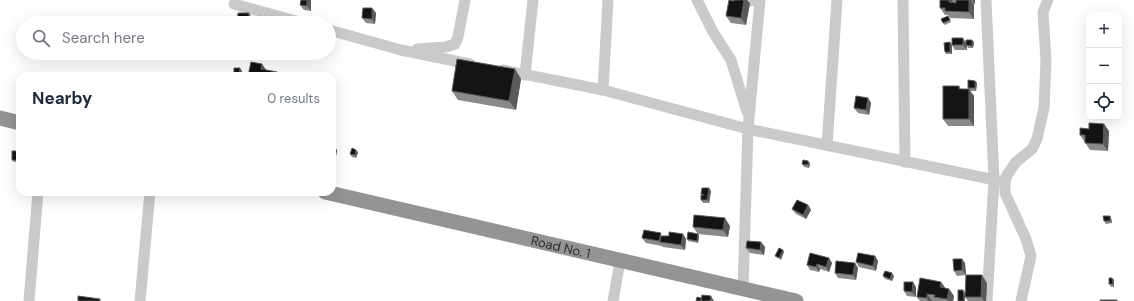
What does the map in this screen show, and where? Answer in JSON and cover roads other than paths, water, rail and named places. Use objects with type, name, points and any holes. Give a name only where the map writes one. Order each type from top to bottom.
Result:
[{"type":"highway","points":[[0,118],[16,122]]},
{"type":"highway","name":"Road No. 1","points":[[336,194],[743,289],[773,299],[796,301]]},
{"type":"street","points":[[401,50],[446,47],[455,44],[458,37],[465,0]]},
{"type":"street","points":[[525,75],[533,0]]},
{"type":"street","points":[[603,90],[608,0]]},
{"type":"street","points":[[697,0],[713,32],[731,60],[749,116]]},
{"type":"street","points":[[739,0],[760,0],[748,129],[743,289]]},
{"type":"street","points":[[827,145],[837,0]]},
{"type":"street","points":[[903,0],[905,162]]},
{"type":"street","points":[[986,0],[994,180],[987,301]]},
{"type":"street","points":[[1021,301],[1031,256],[1026,240],[1005,193],[1005,182],[1007,175],[1016,162],[1032,149],[1038,140],[1044,108],[1046,61],[1043,12],[1045,4],[1048,0]]},
{"type":"street","points":[[234,4],[278,16]]},
{"type":"street","points":[[336,32],[401,50],[478,65]]},
{"type":"street","points":[[494,69],[603,90],[748,129],[1005,182]]},
{"type":"street","points":[[29,301],[38,196]]},
{"type":"street","points":[[141,301],[150,196]]},
{"type":"street","points":[[613,301],[620,260]]}]
